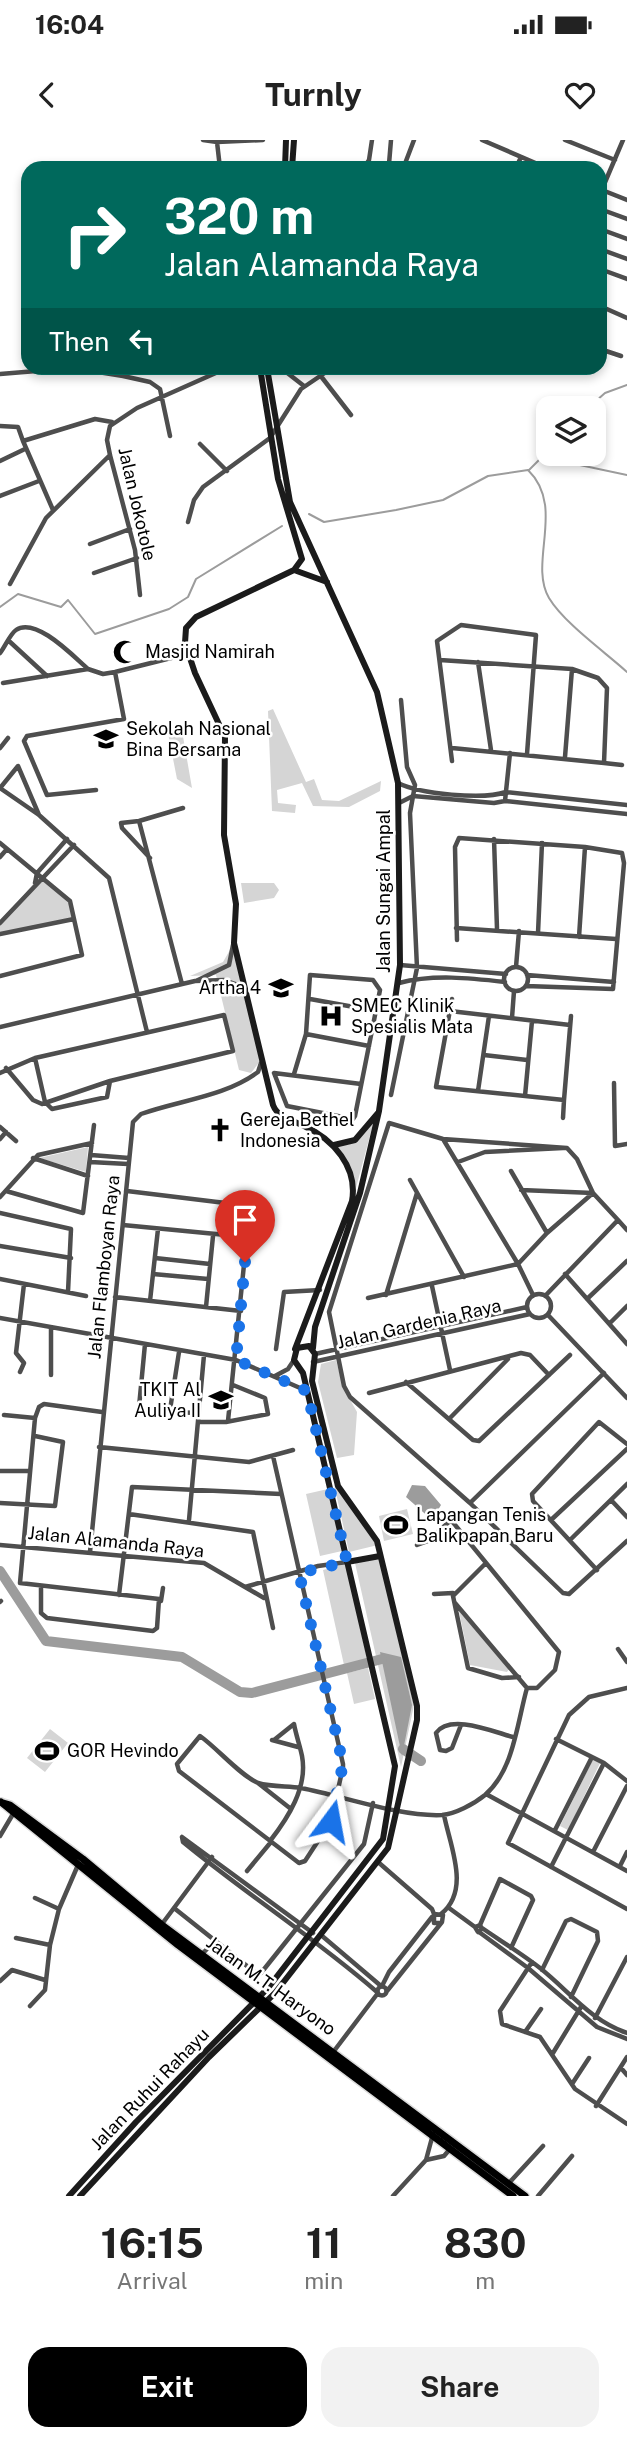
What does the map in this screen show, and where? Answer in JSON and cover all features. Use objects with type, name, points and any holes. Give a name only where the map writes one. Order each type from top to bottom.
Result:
[{"type":"main road","points":[[285,161],[286,140]]},
{"type":"main road","points":[[292,161],[294,140]]},
{"type":"main road","name":"Jalan Sungai Ampal","points":[[261,375],[270,438],[294,524],[327,582],[377,692],[398,783],[399,983],[379,1111],[360,1193],[315,1327],[313,1381],[338,1486],[376,1536],[417,1706],[390,1843],[378,1862],[315,1937]]},
{"type":"main road","name":"Jalan Sungai Ampal","points":[[268,375],[287,501]]},
{"type":"main road","points":[[260,2002],[315,1937],[382,1842],[396,1770],[303,1373],[295,1362],[295,1351],[353,1197],[351,1176],[334,1145],[276,1111],[234,943],[236,904],[224,835],[225,737],[187,654],[186,628],[195,617],[294,570],[300,564],[302,553],[294,524]]},
{"type":"main road","points":[[294,570],[327,582]]},
{"type":"main road","points":[[334,1145],[355,1140],[379,1111]]},
{"type":"main road","points":[[295,1351],[305,1345],[314,1355],[303,1367],[295,1362]]},
{"type":"main road","points":[[347,1562],[380,1556]]},
{"type":"main road","name":"Jalan M.T. Haryono","points":[[0,1802],[78,1865],[434,2132],[513,2196]]},
{"type":"main road","name":"Jalan M.T. Haryono","points":[[0,1802],[10,1805],[83,1859],[260,2002],[334,2051],[434,2132]]},
{"type":"main road","name":"Jalan Ruhui Rahayu","points":[[80,2196],[260,2002]]},
{"type":"main road","name":"Jalan Ruhui Rahayu","points":[[69,2196],[136,2122],[260,2002]]},
{"type":"main road","name":"Jalan M.T. Haryono","points":[[452,2146],[509,2183],[524,2196]]},
{"type":"street","points":[[203,140],[263,140]]},
{"type":"street","points":[[368,161],[372,140]]},
{"type":"street","points":[[389,161],[391,140]]},
{"type":"street","points":[[406,161],[414,140]]},
{"type":"street","points":[[482,140],[530,161]]},
{"type":"street","points":[[565,140],[615,160]]},
{"type":"street","points":[[607,178],[623,140]]},
{"type":"street","points":[[217,142],[219,161]]},
{"type":"street","points":[[519,161],[521,157]]},
{"type":"street","points":[[607,193],[627,200]]},
{"type":"street","points":[[607,212],[627,219]]},
{"type":"street","points":[[607,232],[627,239]]},
{"type":"street","points":[[607,252],[627,259]]},
{"type":"street","points":[[607,272],[627,279]]},
{"type":"street","points":[[607,309],[627,318]]},
{"type":"street","points":[[607,351],[621,356]]},
{"type":"street","points":[[0,374],[21,372]]},
{"type":"street","points":[[117,375],[154,384],[164,397],[170,436]]},
{"type":"street","points":[[23,441],[95,419],[113,423],[213,375]]},
{"type":"street","points":[[290,375],[304,386]]},
{"type":"street","points":[[188,522],[198,493],[270,438],[304,386],[320,375],[351,415]]},
{"type":"street","name":"Jalan Jokotole","points":[[113,423],[107,436],[130,529],[140,595]]},
{"type":"street","points":[[0,426],[18,427],[53,510]]},
{"type":"street","points":[[200,444],[228,471]]},
{"type":"street","points":[[0,461],[26,449]]},
{"type":"street","points":[[10,584],[53,510],[110,455]]},
{"type":"street","points":[[0,496],[39,481]]},
{"type":"street","points":[[90,544],[130,529]]},
{"type":"street","points":[[94,573],[136,558]]},
{"type":"street","points":[[452,761],[438,639],[466,625],[534,633],[527,754]]},
{"type":"street","points":[[0,653],[19,628],[46,633],[88,669],[103,674],[187,654]]},
{"type":"street","points":[[9,641],[47,676]]},
{"type":"street","points":[[440,660],[572,669],[603,683],[608,693],[604,763]]},
{"type":"street","points":[[478,662],[491,750]]},
{"type":"street","points":[[1,683],[88,669]]},
{"type":"street","points":[[565,757],[572,669]]},
{"type":"street","points":[[96,790],[47,794],[24,741],[27,736],[124,719],[115,672]]},
{"type":"street","points":[[391,1095],[417,968],[410,813],[416,797],[407,767],[401,700]]},
{"type":"street","points":[[0,748],[8,738]]},
{"type":"street","points":[[452,748],[565,757],[622,765]]},
{"type":"street","points":[[505,801],[510,753]]},
{"type":"street","points":[[39,815],[20,767],[2,778],[0,788],[56,829],[109,878],[147,1032]]},
{"type":"street","points":[[398,783],[437,795],[494,803],[505,801],[627,814]]},
{"type":"street","points":[[398,803],[416,797],[492,796],[506,792],[627,805]]},
{"type":"street","points":[[152,861],[120,826],[122,822],[139,821],[183,808]]},
{"type":"street","points":[[139,821],[152,861],[182,984]]},
{"type":"street","points":[[457,940],[457,842],[463,836],[618,851],[624,856],[611,981],[613,989],[607,992],[526,986],[514,991]]},
{"type":"street","points":[[494,838],[497,929]]},
{"type":"street","points":[[35,884],[37,873],[67,839]]},
{"type":"street","points":[[0,843],[70,901],[81,957],[0,976]]},
{"type":"street","points":[[538,933],[542,843]]},
{"type":"street","points":[[0,923],[74,845]]},
{"type":"street","points":[[579,937],[585,847]]},
{"type":"street","points":[[0,857],[7,849]]},
{"type":"street","points":[[0,934],[74,919]]},
{"type":"street","points":[[456,928],[616,939]]},
{"type":"street","points":[[516,967],[519,932]]},
{"type":"street","points":[[195,981],[229,965],[234,943]]},
{"type":"street","points":[[400,965],[506,974],[516,967]]},
{"type":"street","points":[[516,967],[527,975],[611,981]]},
{"type":"street","points":[[294,1074],[306,1034],[310,975],[316,973],[373,980],[380,990],[355,1116],[349,1120],[292,1109],[284,1104],[274,1073],[361,1084]]},
{"type":"street","points":[[505,982],[506,974]]},
{"type":"street","points":[[526,986],[527,975]]},
{"type":"street","points":[[399,983],[416,979],[465,978],[505,982],[514,991],[512,1018]]},
{"type":"street","points":[[0,1027],[138,991],[195,981],[223,980],[244,987]]},
{"type":"street","points":[[310,999],[376,1011]]},
{"type":"street","points":[[452,999],[436,1087],[564,1100]]},
{"type":"street","points":[[450,1011],[570,1025]]},
{"type":"street","points":[[0,1073],[6,1068],[34,1058],[224,1014],[233,1051],[110,1081],[38,1104],[6,1068]]},
{"type":"street","points":[[478,1091],[489,1016]]},
{"type":"street","points":[[564,1118],[571,1016]]},
{"type":"street","points":[[525,1096],[532,1021]]},
{"type":"street","points":[[373,1028],[390,1031]]},
{"type":"street","points":[[306,1034],[369,1046]]},
{"type":"street","points":[[484,1055],[527,1060]]},
{"type":"street","points":[[34,1058],[45,1102],[49,1108],[57,1109],[107,1097],[110,1081]]},
{"type":"street","points":[[262,1062],[258,1072],[266,1077]]},
{"type":"street","name":"Jalan Flamboyan Raya","points":[[90,1552],[128,1161],[136,1116],[168,1104],[206,1097],[258,1072]]},
{"type":"street","points":[[614,1083],[615,1146],[627,1146]]},
{"type":"street","points":[[626,1228],[593,1193],[577,1158],[567,1148],[443,1139],[393,1123],[388,1124],[329,1311],[335,1353],[350,1397],[502,1532],[563,1594],[569,1594],[627,1541]]},
{"type":"street","points":[[6,1191],[82,1214],[94,1125]]},
{"type":"street","points":[[0,1127],[16,1141]]},
{"type":"street","points":[[0,1139],[6,1132]]},
{"type":"street","points":[[443,1139],[518,1264],[533,1296]]},
{"type":"street","points":[[0,1197],[33,1158],[92,1143]]},
{"type":"street","points":[[458,1162],[485,1152],[567,1148]]},
{"type":"street","points":[[91,1155],[128,1161]]},
{"type":"street","points":[[33,1158],[88,1176]]},
{"type":"street","points":[[90,1162],[128,1161]]},
{"type":"street","points":[[511,1171],[547,1233]]},
{"type":"street","points":[[410,1180],[464,1277]]},
{"type":"street","points":[[521,1190],[593,1193]]},
{"type":"street","points":[[127,1191],[249,1206],[229,1421]]},
{"type":"street","points":[[386,1295],[417,1193]]},
{"type":"street","points":[[368,1298],[432,1286],[518,1264],[547,1233],[593,1193]]},
{"type":"street","points":[[0,1213],[71,1229],[68,1292]]},
{"type":"street","points":[[533,1296],[546,1295],[618,1220]]},
{"type":"street","points":[[123,1225],[213,1236],[248,1237]]},
{"type":"street","points":[[150,1301],[158,1229]]},
{"type":"street","points":[[206,1307],[213,1236]]},
{"type":"street","points":[[0,1246],[71,1258]]},
{"type":"street","points":[[155,1258],[210,1264]]},
{"type":"street","points":[[587,1299],[627,1261]]},
{"type":"street","points":[[153,1274],[208,1279]]},
{"type":"street","points":[[565,1274],[627,1344]]},
{"type":"street","points":[[0,1279],[86,1296]]},
{"type":"street","points":[[20,1373],[24,1363],[16,1356],[24,1284]]},
{"type":"street","points":[[432,1286],[450,1370]]},
{"type":"street","points":[[276,1349],[284,1292],[320,1290]]},
{"type":"street","points":[[546,1295],[552,1306],[548,1315]]},
{"type":"street","points":[[533,1296],[527,1307],[530,1314],[537,1318],[548,1315]]},
{"type":"street","points":[[115,1297],[241,1311]]},
{"type":"street","name":"Jalan Gardenia Raya","points":[[335,1353],[440,1324],[527,1307]]},
{"type":"street","points":[[610,1323],[627,1307]]},
{"type":"street","name":"Jalan Gardenia Raya","points":[[314,1355],[530,1314]]},
{"type":"street","points":[[548,1315],[627,1398]]},
{"type":"street","points":[[0,1318],[179,1352],[236,1360],[307,1391]]},
{"type":"street","points":[[51,1328],[51,1375]]},
{"type":"street","points":[[145,1344],[139,1407],[142,1412],[170,1410],[199,1413]]},
{"type":"street","points":[[170,1410],[179,1352]]},
{"type":"street","points":[[369,1393],[450,1370],[527,1353],[549,1374]]},
{"type":"street","points":[[189,1520],[204,1355]]},
{"type":"street","points":[[406,1382],[473,1440],[481,1440],[570,1355]]},
{"type":"street","points":[[450,1419],[508,1359]]},
{"type":"street","points":[[274,1377],[295,1362]]},
{"type":"street","points":[[470,1503],[604,1373]]},
{"type":"street","points":[[198,1422],[229,1421],[268,1413],[263,1396],[233,1385]]},
{"type":"street","points":[[102,1412],[42,1404],[35,1418],[19,1582],[160,1601]]},
{"type":"street","points":[[4,1415],[35,1418]]},
{"type":"street","points":[[551,1520],[627,1446],[603,1422],[596,1423],[532,1494],[533,1501],[597,1570]]},
{"type":"street","points":[[0,1503],[55,1506],[63,1442],[35,1436]]},
{"type":"street","points":[[99,1447],[249,1462],[293,1450]]},
{"type":"street","points":[[273,1456],[343,1764],[329,1825],[305,1861],[299,1863],[179,1771],[177,1763],[200,1736],[292,1809]]},
{"type":"street","points":[[0,1471],[30,1471]]},
{"type":"street","points":[[569,1540],[627,1484]]},
{"type":"street","points":[[119,1595],[132,1487],[281,1494]]},
{"type":"street","points":[[611,1500],[627,1517]]},
{"type":"street","points":[[129,1514],[189,1520],[253,1532],[273,1628]]},
{"type":"street","points":[[417,1545],[428,1541],[451,1520],[559,1652],[555,1670],[537,1688],[527,1688]]},
{"type":"street","name":"Jalan Alamanda Raya","points":[[0,1545],[204,1563],[265,1598]]},
{"type":"street","points":[[616,1553],[627,1550]]},
{"type":"street","points":[[245,1587],[347,1562]]},
{"type":"street","points":[[433,1594],[454,1593],[485,1564]]},
{"type":"street","points":[[41,1587],[41,1613],[47,1618],[153,1632],[157,1628],[163,1588]]},
{"type":"street","points":[[454,1593],[468,1668],[502,1678],[519,1677]]},
{"type":"street","points":[[455,1603],[527,1688]]},
{"type":"street","points":[[618,1649],[627,1662]]},
{"type":"street","points":[[257,1782],[299,1788],[389,1808],[444,1815],[471,1805],[486,1794],[508,1761],[527,1688]]},
{"type":"street","points":[[627,1688],[589,1697],[569,1715],[508,1844],[627,1909]]},
{"type":"street","points":[[247,1871],[292,1809],[299,1788],[303,1763],[293,1724],[273,1740],[298,1747]]},
{"type":"street","points":[[461,1725],[452,1748],[446,1751],[440,1749],[436,1735],[438,1729],[461,1725],[513,1737]]},
{"type":"street","points":[[556,1739],[604,1763],[627,1781]]},
{"type":"street","points":[[555,1830],[592,1757]]},
{"type":"street","points":[[551,1867],[604,1763]]},
{"type":"street","points":[[593,1852],[627,1786]]},
{"type":"street","points":[[486,1794],[627,1871]]},
{"type":"street","points":[[174,1908],[215,1942],[259,1973],[365,1844],[373,1803]]},
{"type":"street","points":[[0,1836],[13,1814]]},
{"type":"street","points":[[334,2051],[378,1993],[389,1972],[433,1916],[449,1908],[458,1882],[444,1815]]},
{"type":"street","points":[[298,1926],[212,1857],[182,1837],[183,1842],[208,1863],[387,1991]]},
{"type":"street","points":[[620,1866],[627,1852]]},
{"type":"street","points":[[162,1925],[212,1857]]},
{"type":"street","points":[[378,1862],[432,1909],[435,1924],[441,1923]]},
{"type":"street","points":[[30,2006],[45,1990],[50,1945],[59,1909],[78,1865]]},
{"type":"street","points":[[479,1928],[500,1879],[531,1896],[533,1900],[511,1948]]},
{"type":"street","points":[[35,1898],[59,1909]]},
{"type":"street","points":[[449,1908],[532,1962],[595,2018],[627,2033]]},
{"type":"street","points":[[315,1937],[378,1993],[384,1995],[444,1919],[441,1914]]},
{"type":"street","points":[[542,1970],[566,1921],[571,1919],[597,1932],[599,1938],[572,1997]]},
{"type":"street","points":[[479,1928],[602,2031],[627,2039]]},
{"type":"street","points":[[16,1938],[50,1945]]},
{"type":"street","points":[[202,1955],[215,1942]]},
{"type":"street","points":[[595,2018],[627,1957]]},
{"type":"street","points":[[532,1962],[499,2016],[504,2026],[540,2037],[572,2084],[596,2106],[627,2124]]},
{"type":"street","points":[[0,1981],[12,1969],[45,1980]]},
{"type":"street","points":[[553,2053],[581,2007]]},
{"type":"street","points":[[525,2032],[541,2010]]},
{"type":"street","points":[[596,2106],[627,2056]]},
{"type":"street","points":[[572,2084],[589,2058]]},
{"type":"street","points":[[621,2068],[627,2075]]},
{"type":"street","points":[[393,2196],[426,2160],[434,2132]]},
{"type":"street","points":[[426,2160],[444,2156],[452,2146]]},
{"type":"street","points":[[509,2183],[543,2146]]},
{"type":"street","points":[[538,2196],[572,2156]]},
{"type":"shaded area","points":[[273,709],[306,782],[314,779],[322,800],[339,801],[381,781],[380,791],[349,807],[313,806],[302,783],[277,790],[278,803],[296,805],[295,813],[272,811],[268,711]]},
{"type":"shaded area","points":[[181,725],[192,788],[177,779],[167,728]]},
{"type":"shaded area","points":[[40,876],[70,901],[74,919],[0,934],[0,923]]},
{"type":"shaded area","points":[[241,883],[274,883],[279,890],[274,898],[244,903]]},
{"type":"shaded area","points":[[234,943],[261,1060],[251,1073],[239,1070],[216,975],[190,976],[223,962]]},
{"type":"shaded area","points":[[375,1117],[354,1196],[352,1176],[336,1146],[350,1144]]},
{"type":"shaded area","points":[[88,1147],[86,1172],[39,1158]]},
{"type":"shaded area","points":[[336,1360],[343,1387],[357,1412],[354,1455],[337,1458],[318,1382],[321,1364]]},
{"type":"shaded area","points":[[334,1484],[376,1538],[378,1545],[349,1552]]},
{"type":"shaded area","points":[[412,1485],[425,1486],[441,1505],[432,1520],[406,1497]]},
{"type":"shaded area","points":[[328,1489],[342,1551],[320,1556],[306,1494]]},
{"type":"shaded area","name":"Lapangan Tenis Balikpapan Baru","points":[[407,1509],[413,1534],[384,1541],[379,1516]]},
{"type":"shaded area","points":[[379,1558],[414,1705],[401,1767],[355,1563]]},
{"type":"shaded area","points":[[346,1564],[367,1659],[344,1665],[323,1570]]},
{"type":"shaded area","points":[[459,1611],[509,1669],[507,1672],[470,1665]]},
{"type":"shaded area","points":[[380,1652],[401,1657],[412,1705],[402,1756]]},
{"type":"shaded area","points":[[368,1668],[375,1699],[354,1704],[347,1673]]},
{"type":"shaded area","name":"GOR Hevindo","points":[[50,1729],[68,1743],[45,1772],[27,1758]]},
{"type":"shaded area","points":[[593,1759],[600,1763],[568,1830],[560,1826]]},
{"type":"waterway","points":[[602,396],[627,385]]},
{"type":"waterway","points":[[529,470],[536,463]]},
{"type":"waterway","points":[[584,466],[627,475]]},
{"type":"waterway","points":[[309,514],[324,522],[396,510],[443,500],[488,476],[528,470],[539,485],[544,501],[546,517],[542,568],[549,598],[574,627],[627,672]]},
{"type":"waterway","points":[[0,607],[18,594],[61,607],[68,600],[95,634],[169,609],[188,597],[196,579],[282,526]]},
{"type":"waterway","points":[[0,1571],[46,1641],[182,1657],[240,1692],[252,1693],[382,1659]]},
{"type":"waterway","points":[[403,1749],[421,1761]]},
{"type":"place","name":"Masjid Namirah","points":[[125,652]]},
{"type":"place","name":"Sekolah Nasional Bina Bersama","points":[[106,739]]},
{"type":"place","name":"Artha 4","points":[[281,988]]},
{"type":"place","name":"SMEC Klinik Spesialis Mata","points":[[331,1016]]},
{"type":"place","name":"Gereja Bethel Indonesia","points":[[220,1130]]},
{"type":"place","name":"TKIT Al Auliya II","points":[[221,1400]]},
{"type":"place","name":"Lapangan Tenis Balikpapan Baru","points":[[396,1525]]},
{"type":"place","name":"GOR Hevindo","points":[[47,1751]]},
{"type":"route","points":[[245,1262],[236,1360],[307,1391],[347,1562],[318,1566],[299,1573],[343,1764],[331,1821]]}]
